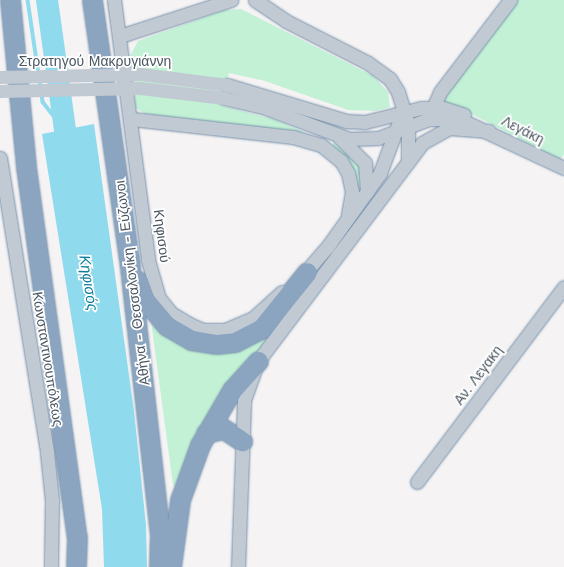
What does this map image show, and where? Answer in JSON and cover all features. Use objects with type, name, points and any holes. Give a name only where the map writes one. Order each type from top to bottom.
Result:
[{"type":"highway","points":[[9,88],[10,0]]},
{"type":"highway","name":"Αθήνα - Θεσσαλονίκη - Εύζωνοι","points":[[92,0],[130,259],[160,534],[159,567]]},
{"type":"highway","points":[[0,44],[9,88],[61,402],[77,537],[76,567]]},
{"type":"highway","points":[[130,259],[145,300],[160,319],[181,335],[217,344],[235,342],[261,329],[306,272]]},
{"type":"highway","points":[[171,567],[180,500],[206,432],[232,390],[258,361]]},
{"type":"highway","points":[[206,432],[224,429],[242,441]]},
{"type":"street","name":"Κηφισού","points":[[114,0],[132,119],[152,281],[159,298],[171,313],[203,330],[231,328],[253,318],[306,272],[347,220],[386,163],[403,127],[404,111]]},
{"type":"street","points":[[120,36],[231,0]]},
{"type":"street","points":[[255,0],[286,21],[385,74],[398,92],[404,111]]},
{"type":"street","points":[[433,108],[440,92],[510,0]]},
{"type":"street","name":"Στρατηγού Μακρυγιάννη","points":[[0,77],[141,74],[227,85],[346,121],[365,122],[404,111],[433,108],[460,113],[489,131]]},
{"type":"street","name":"Στρατηγού Μακρυγιάννη","points":[[9,88],[140,88],[224,98],[260,106],[337,136],[378,138],[403,127],[447,118],[489,131]]},
{"type":"street","points":[[132,119],[293,137],[321,145],[340,161],[348,173],[352,192],[347,220]]},
{"type":"street","points":[[238,567],[242,441],[246,391],[258,361],[422,143],[440,131],[461,126],[489,131]]},
{"type":"street","points":[[403,127],[408,162]]},
{"type":"street","name":"Λεγάκη","points":[[489,131],[563,166]]},
{"type":"street","points":[[337,136],[365,164],[367,192]]},
{"type":"street","name":"Κωνσταντινουπόλεως","points":[[0,158],[47,452],[52,500],[51,567]]},
{"type":"street","name":"Αν. Λεγακη","points":[[417,482],[564,287]]},
{"type":"green space","points":[[515,0],[564,0],[564,154],[560,160],[464,110],[441,103]]},
{"type":"green space","points":[[241,9],[373,76],[388,92],[390,107],[376,111],[348,110],[265,81],[229,73],[222,106],[273,119],[307,133],[145,114],[136,108],[130,56],[138,41],[225,10]]},
{"type":"green space","points":[[334,143],[355,159],[360,168],[359,190],[353,170],[332,145]]},
{"type":"green space","points":[[151,321],[270,333],[176,486],[173,485]]},
{"type":"water","points":[[94,124],[134,411],[146,525],[147,567],[104,567],[102,509],[42,134]]},
{"type":"waterway","points":[[28,0],[43,102],[64,129]]},
{"type":"waterway","name":"Κηφισός","points":[[47,0],[69,159]]}]
